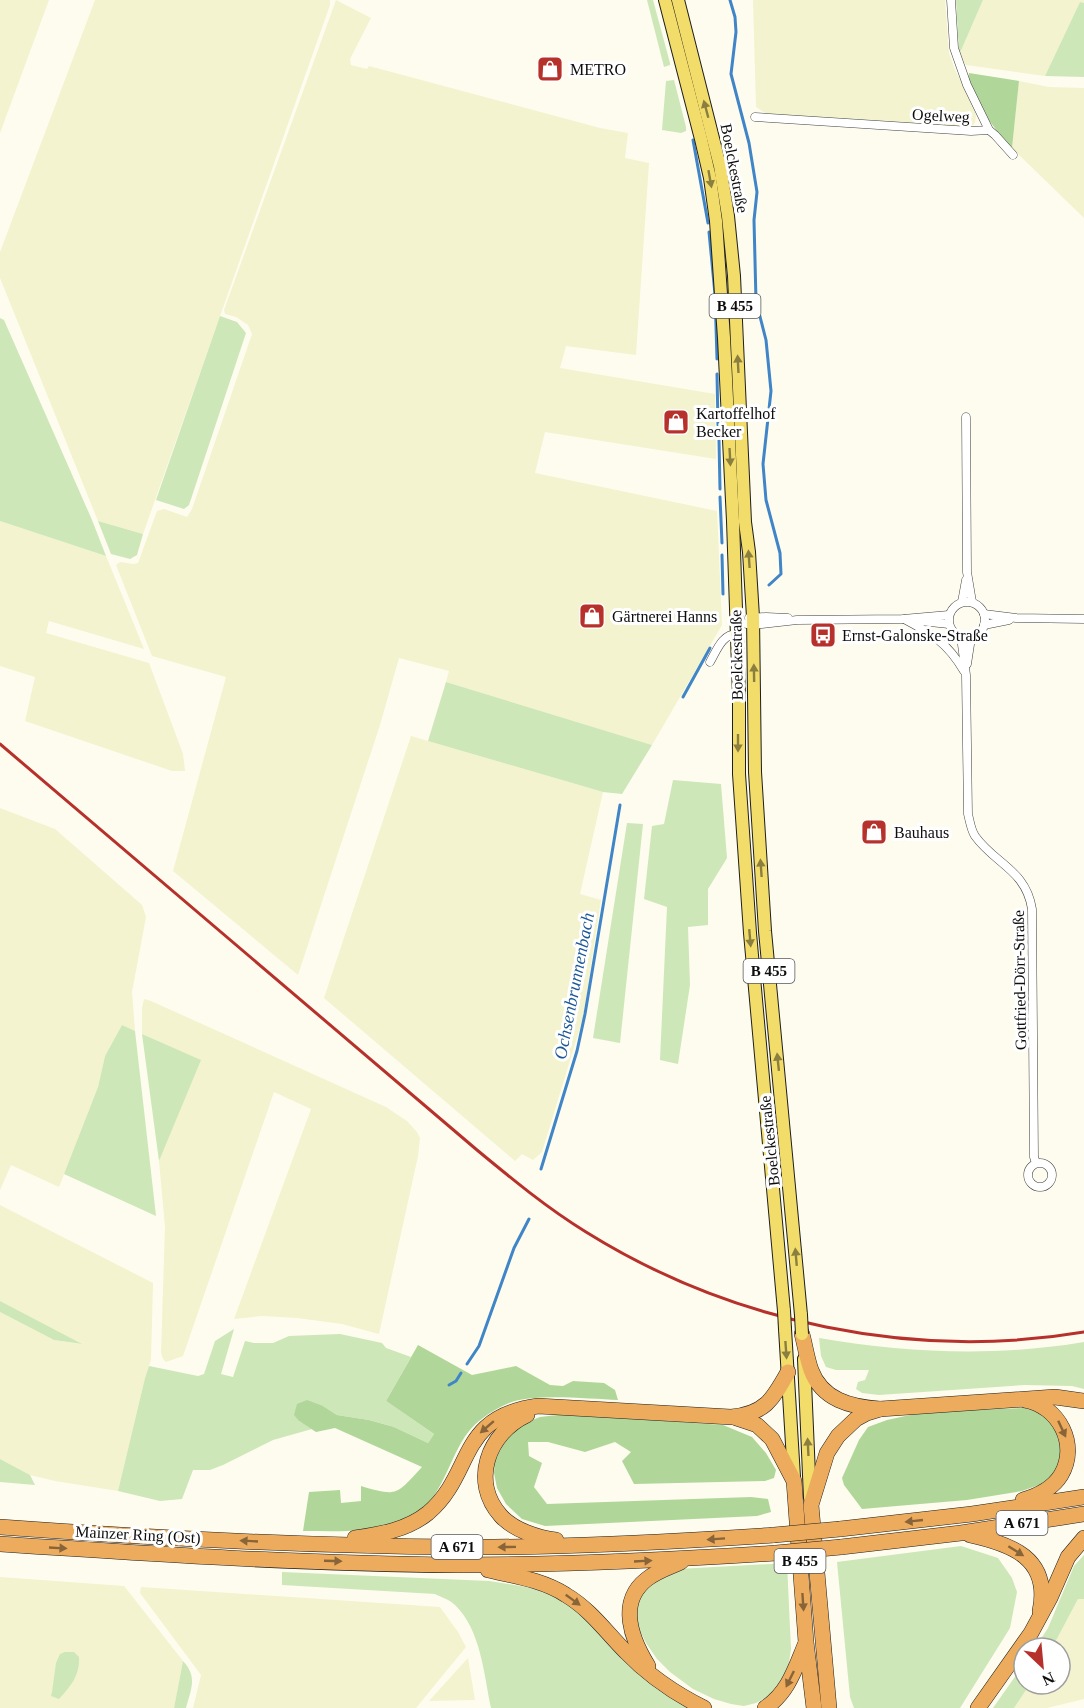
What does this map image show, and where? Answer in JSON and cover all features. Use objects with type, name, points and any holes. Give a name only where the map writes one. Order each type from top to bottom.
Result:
[{"type":"highway","points":[[802,1334],[811,1371],[817,1381],[828,1394],[845,1404],[856,1407],[880,1409],[1055,1397],[1084,1401]]},
{"type":"highway","points":[[731,1417],[751,1414],[768,1404],[788,1372]]},
{"type":"highway","points":[[972,1514],[1037,1495],[1055,1483],[1065,1466],[1067,1438],[1057,1419],[1032,1401],[1016,1399]]},
{"type":"highway","points":[[308,1544],[380,1534],[400,1529],[414,1522],[427,1514],[444,1496],[470,1446],[485,1428],[516,1411],[538,1406],[731,1417],[750,1422],[765,1431],[778,1449],[794,1481]]},
{"type":"highway","points":[[561,1407],[529,1414],[508,1426],[500,1435],[488,1456],[486,1467],[486,1485],[489,1496],[501,1516],[521,1530],[552,1539],[607,1545]]},
{"type":"highway","points":[[811,1505],[827,1454],[838,1436],[856,1419],[880,1409]]},
{"type":"highway","name":"B 455","points":[[794,1481],[806,1642],[814,1708]]},
{"type":"highway","name":"A 671","points":[[0,1527],[308,1544],[458,1548],[607,1545],[840,1529],[972,1514],[1084,1497]]},
{"type":"highway","name":"B 455","points":[[811,1505],[827,1692],[831,1708]]},
{"type":"highway","name":"A 671","points":[[458,1564],[611,1562],[776,1553],[961,1533],[1084,1514]]},
{"type":"highway","points":[[961,1533],[1006,1545],[1022,1553],[1028,1559],[1041,1587],[1041,1607],[1038,1619]]},
{"type":"highway","points":[[978,1708],[1031,1633],[1068,1557],[1084,1538]]},
{"type":"highway","name":"Mainzer Ring (Ost)","points":[[0,1544],[275,1559],[458,1564]]},
{"type":"highway","points":[[659,1680],[634,1641],[629,1614],[632,1600],[646,1580],[690,1558]]},
{"type":"highway","points":[[458,1564],[537,1582],[564,1594],[589,1612],[626,1652],[659,1680],[673,1691],[704,1708]]},
{"type":"highway","points":[[765,1708],[781,1695],[789,1683],[806,1642]]},
{"type":"main road","name":"Boelckestraße","points":[[665,0],[710,178],[716,221],[727,384],[739,696],[738,774],[788,1372]]},
{"type":"main road","name":"Boelckestraße","points":[[678,0],[720,166],[734,276],[745,522],[753,621],[755,772],[765,931],[802,1334]]},
{"type":"main road","name":"B 455","points":[[802,1334],[811,1505]]},
{"type":"main road","name":"B 455","points":[[788,1372],[794,1481]]},
{"type":"street","name":"Ogelweg","points":[[755,117],[971,131],[989,130],[967,85],[954,48],[951,0]]},
{"type":"street","points":[[989,130],[1013,155]]},
{"type":"street","points":[[966,417],[967,572],[972,602]]},
{"type":"street","points":[[962,602],[967,572]]},
{"type":"street","points":[[962,602],[972,602],[984,614],[984,625],[979,633],[971,638],[961,637],[952,631],[949,615],[956,605],[962,602]]},
{"type":"street","points":[[984,614],[1016,618],[1084,619]]},
{"type":"street","points":[[710,662],[724,638],[736,628],[753,621],[903,619],[949,615]]},
{"type":"street","points":[[984,625],[1016,618]]},
{"type":"street","points":[[903,619],[949,624]]},
{"type":"street","points":[[903,619],[942,641],[966,675]]},
{"type":"street","name":"Gottfried-Dörr-Straße","points":[[961,637],[966,675],[970,825],[981,843],[1020,880],[1027,890],[1032,909],[1034,1157],[1036,1163]]},
{"type":"street","name":"Gottfried-Dörr-Straße","points":[[966,675],[971,638]]},
{"type":"green space","points":[[0,0],[49,0],[0,133]]},
{"type":"green space","points":[[95,0],[330,0],[143,534],[98,521],[0,278],[0,252]]},
{"type":"green space","points":[[336,0],[371,18],[350,59],[351,65],[367,69],[369,66],[600,128],[628,133],[625,158],[649,163],[636,355],[566,346],[560,368],[715,394],[716,459],[545,432],[535,473],[717,511],[722,625],[652,745],[446,682],[449,671],[399,658],[380,725],[298,975],[173,871],[226,677],[152,656],[116,565],[120,562],[138,563],[157,511],[164,509],[187,517],[192,509],[252,334],[248,325],[236,317],[225,314],[224,310]]},
{"type":"green space","points":[[647,0],[653,0],[670,63],[664,67]]},
{"type":"green space","points":[[753,0],[945,0],[949,53],[955,70],[973,104],[975,123],[969,128],[768,115],[756,107]]},
{"type":"green space","points":[[956,0],[983,0],[959,55]]},
{"type":"green space","points":[[983,0],[1084,0],[1084,3],[1080,2],[1045,76],[966,65],[959,55]]},
{"type":"green space","points":[[1080,2],[1084,3],[1084,77],[1045,76]]},
{"type":"green space","points":[[969,73],[1019,81],[1012,148],[991,124],[977,102],[969,81]]},
{"type":"green space","points":[[674,80],[686,127],[686,131],[681,133],[662,130],[666,81]]},
{"type":"green space","points":[[1019,81],[1049,87],[1084,88],[1084,218],[1012,148]]},
{"type":"green space","points":[[220,316],[237,322],[246,333],[189,505],[184,509],[156,500]]},
{"type":"green space","points":[[0,318],[4,320],[106,556],[0,521]]},
{"type":"green space","points":[[0,521],[106,556],[144,649],[49,621],[46,633],[149,663],[183,754],[185,771],[172,771],[25,721],[35,677],[0,666]]},
{"type":"green space","points":[[98,521],[143,534],[137,555],[130,559],[111,554]]},
{"type":"green space","points":[[446,682],[652,745],[622,794],[603,792],[428,741]]},
{"type":"green space","points":[[411,736],[603,792],[580,894],[601,900],[583,1018],[542,1152],[533,1160],[522,1154],[515,1161],[324,998]]},
{"type":"green space","points":[[673,780],[721,784],[727,858],[708,889],[708,925],[688,927],[690,985],[678,1064],[660,1060],[667,907],[644,899],[652,826],[664,824]]},
{"type":"green space","points":[[0,808],[55,829],[142,905],[146,917],[132,992],[135,1031],[122,1025],[105,1056],[98,1087],[59,1187],[11,1165],[0,1190]]},
{"type":"green space","points":[[627,823],[643,824],[620,1043],[593,1038]]},
{"type":"green space","points":[[144,999],[386,1107],[407,1121],[417,1132],[420,1138],[418,1156],[379,1334],[342,1324],[297,1318],[262,1316],[234,1319],[311,1109],[274,1092],[183,1356],[166,1362],[163,1359],[161,1353],[165,1227],[159,1161],[200,1060],[142,1034]]},
{"type":"green space","points":[[122,1025],[135,1031],[156,1216],[64,1174],[98,1087],[105,1056]]},
{"type":"green space","points":[[142,1034],[201,1060],[159,1161]]},
{"type":"green space","points":[[0,1205],[153,1283],[151,1360],[118,1491],[30,1475],[0,1459],[0,1312],[54,1340],[80,1344],[0,1301]]},
{"type":"green space","points":[[0,1301],[82,1344],[54,1340],[0,1312]]},
{"type":"green space","points":[[234,1329],[221,1374],[233,1377],[245,1341],[273,1343],[289,1336],[340,1334],[382,1343],[386,1348],[411,1357],[386,1401],[434,1434],[428,1443],[394,1427],[337,1415],[323,1406],[299,1421],[312,1429],[273,1440],[210,1470],[193,1470],[182,1499],[160,1501],[118,1491],[149,1366],[198,1376],[204,1374],[215,1341]]},
{"type":"green space","points":[[819,1338],[885,1347],[952,1351],[1018,1350],[1084,1342],[1084,1389],[1072,1386],[1025,1385],[879,1395],[862,1393],[856,1389],[858,1382],[865,1380],[869,1370],[836,1370],[826,1367],[821,1356]]},
{"type":"green space","points":[[418,1345],[472,1375],[516,1366],[550,1385],[563,1386],[573,1381],[604,1383],[615,1390],[618,1400],[547,1397],[509,1403],[488,1414],[465,1436],[441,1484],[421,1511],[398,1522],[371,1529],[303,1531],[309,1492],[340,1490],[341,1503],[361,1501],[361,1486],[382,1492],[396,1491],[422,1467],[335,1428],[316,1432],[294,1415],[297,1404],[307,1400],[337,1415],[394,1427],[428,1443],[434,1434],[386,1401]]},
{"type":"green space","points":[[1024,1408],[1044,1414],[1056,1422],[1064,1449],[1057,1471],[1039,1485],[1022,1491],[967,1500],[862,1509],[844,1485],[842,1478],[859,1440],[868,1427],[887,1420],[924,1412]]},
{"type":"green space","points":[[566,1414],[723,1425],[752,1437],[766,1453],[776,1470],[774,1478],[765,1481],[634,1484],[622,1461],[631,1452],[615,1442],[585,1452],[548,1442],[528,1442],[529,1456],[542,1463],[534,1487],[547,1504],[751,1497],[768,1499],[771,1512],[757,1516],[545,1526],[522,1519],[506,1504],[497,1488],[494,1473],[495,1456],[513,1430],[540,1417]]},
{"type":"green space","points":[[0,1459],[30,1475],[35,1485],[0,1482]]},
{"type":"green space","points":[[961,1546],[998,1558],[1012,1578],[1017,1592],[1010,1628],[960,1708],[854,1708],[850,1697],[837,1562]]},
{"type":"green space","points":[[1084,1555],[1084,1599],[1078,1599],[1058,1636],[1043,1636],[1048,1628],[1074,1566]]},
{"type":"green space","points":[[787,1563],[791,1649],[788,1669],[782,1682],[764,1699],[744,1706],[714,1699],[693,1689],[670,1672],[646,1643],[639,1629],[636,1615],[637,1604],[649,1583],[678,1569]]},
{"type":"green space","points":[[282,1572],[489,1581],[527,1587],[557,1597],[582,1610],[690,1708],[491,1708],[476,1640],[464,1615],[451,1602],[435,1594],[282,1585]]},
{"type":"green space","points":[[0,1577],[124,1586],[183,1661],[174,1708],[0,1708]]},
{"type":"green space","points":[[141,1587],[440,1607],[466,1647],[416,1708],[193,1708],[201,1675],[140,1593]]},
{"type":"green space","points":[[1078,1599],[1084,1599],[1084,1699],[1047,1708],[1014,1708],[1022,1696],[1072,1696],[1072,1636],[1058,1636]]},
{"type":"green space","points":[[74,1652],[79,1657],[79,1663],[74,1680],[59,1699],[51,1696],[56,1663],[60,1654]]},
{"type":"green space","points":[[468,1658],[475,1700],[429,1701]]},
{"type":"green space","points":[[183,1661],[192,1678],[191,1689],[186,1708],[174,1708]]},
{"type":"green space","points":[[1012,1681],[1012,1696],[1022,1696],[1014,1708],[993,1708]]},
{"type":"waterway","points":[[730,0],[736,32],[731,74],[749,143],[757,192],[754,220],[756,301],[766,340],[771,391],[763,464],[766,500],[780,553],[781,574],[769,585]]},
{"type":"waterway","name":"Ochsenbrunnenbach","points":[[693,140],[708,223]]},
{"type":"waterway","name":"Ochsenbrunnenbach","points":[[709,232],[715,294],[717,359]]},
{"type":"waterway","name":"Ochsenbrunnenbach","points":[[717,374],[718,425]]},
{"type":"waterway","name":"Ochsenbrunnenbach","points":[[719,440],[720,489]]},
{"type":"waterway","name":"Ochsenbrunnenbach","points":[[720,497],[722,543]]},
{"type":"waterway","name":"Ochsenbrunnenbach","points":[[722,555],[723,594]]},
{"type":"waterway","name":"Ochsenbrunnenbach","points":[[683,697],[710,648]]},
{"type":"waterway","name":"Ochsenbrunnenbach","points":[[541,1169],[577,1051],[620,805]]},
{"type":"waterway","name":"Ochsenbrunnenbach","points":[[467,1364],[479,1346],[514,1248],[529,1219]]},
{"type":"waterway","name":"Ochsenbrunnenbach","points":[[449,1385],[456,1381],[461,1373]]},
{"type":"railway","points":[[0,744],[503,1172],[572,1223],[642,1264],[702,1290],[763,1311],[826,1327],[890,1337],[955,1341],[1020,1340],[1084,1332]]},
{"type":"place","name":"METRO","points":[[550,69]]},
{"type":"place","name":"Kartoffelhof Becker","points":[[676,422]]},
{"type":"place","name":"Gärtnerei Hanns","points":[[592,616]]},
{"type":"place","name":"Ernst-Galonske-Straße","points":[[823,635]]},
{"type":"place","name":"Bauhaus","points":[[874,832]]}]
